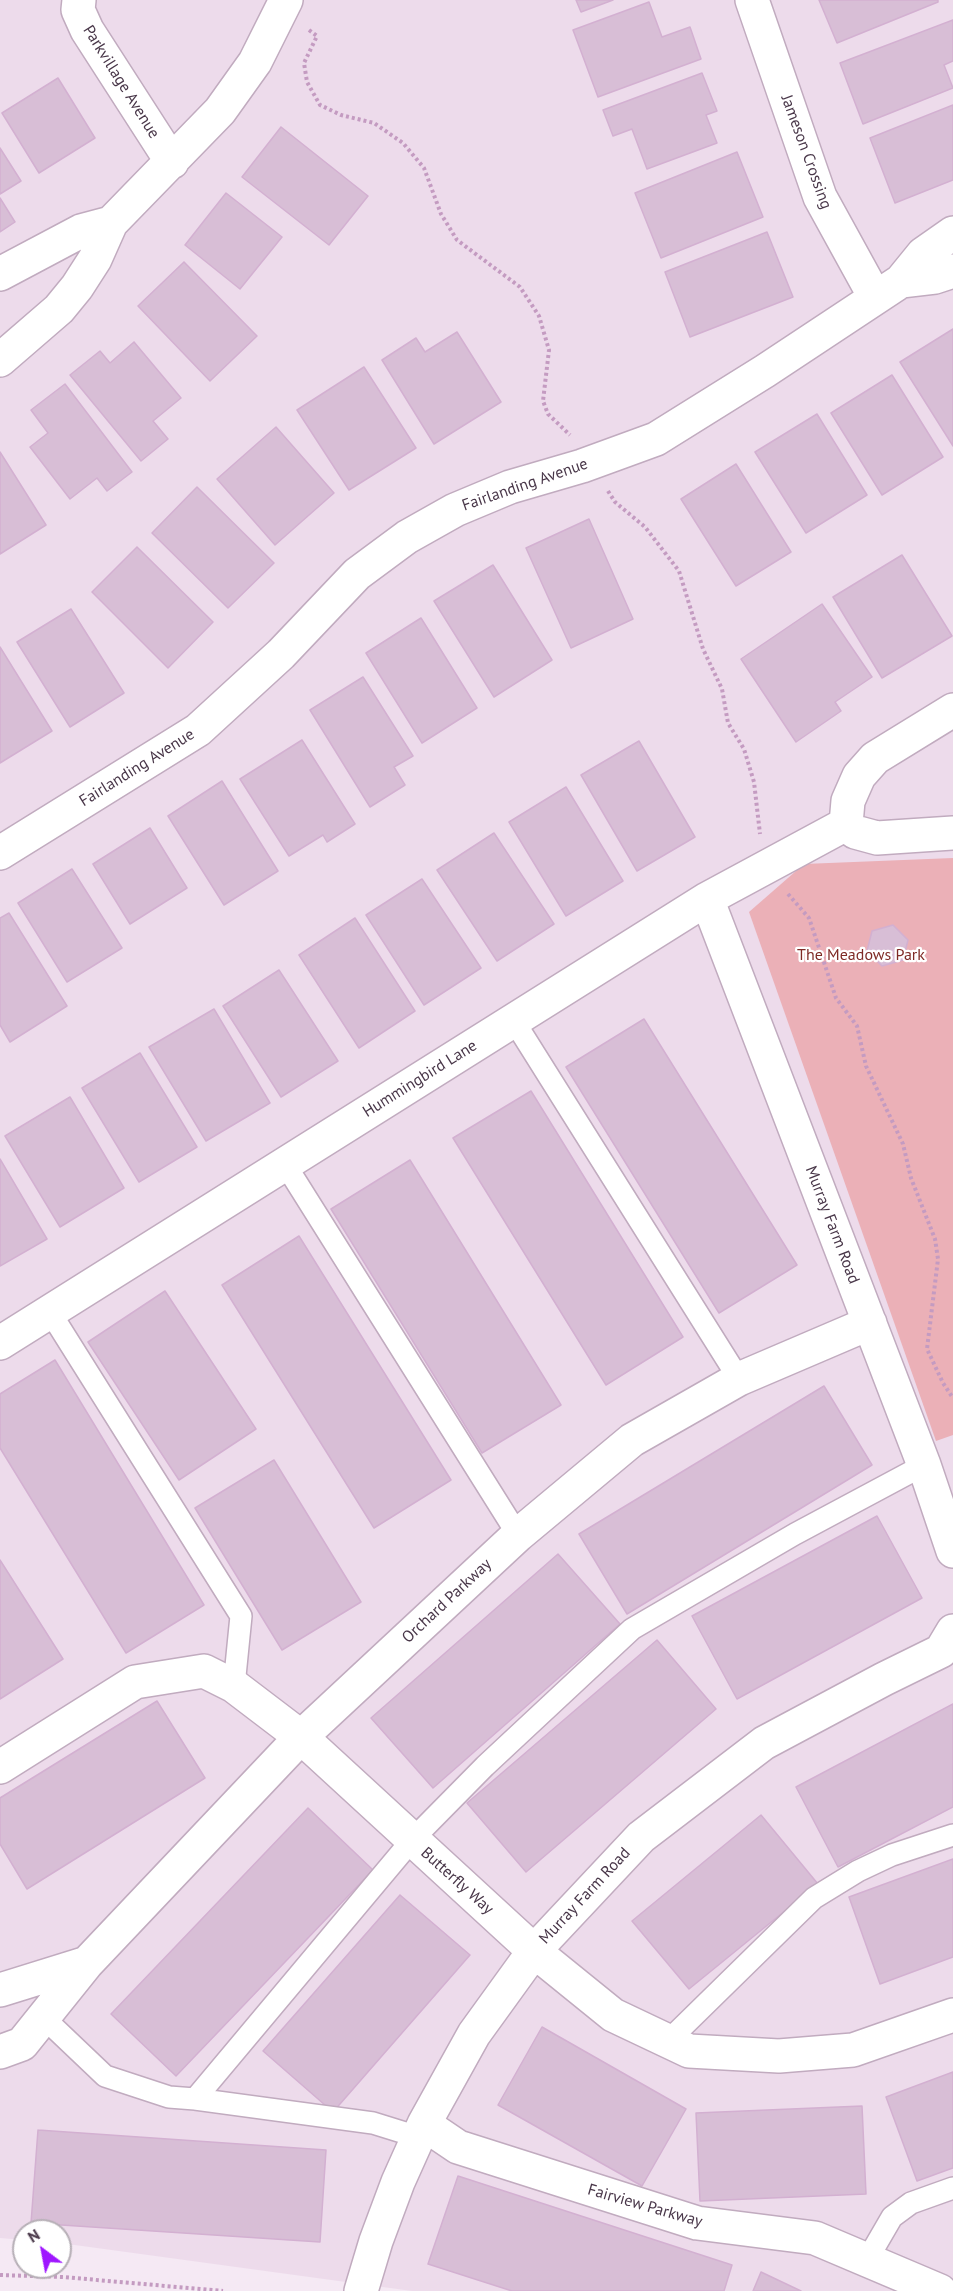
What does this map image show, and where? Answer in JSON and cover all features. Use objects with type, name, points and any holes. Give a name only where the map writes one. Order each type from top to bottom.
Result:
[{"type":"street","name":"Parkvillage Avenue","points":[[79,0],[78,10],[87,30],[172,162]]},
{"type":"street","name":"Jameson Crossing","points":[[752,0],[820,197],[888,289]]},
{"type":"street","points":[[0,360],[65,302],[95,259],[111,223],[220,111],[255,62],[283,6]]},
{"type":"street","points":[[0,274],[81,231],[111,223]]},
{"type":"street","name":"Fairlanding Avenue","points":[[0,853],[198,730],[282,654],[357,574],[407,537],[454,510],[510,487],[656,439],[765,371],[888,289],[923,254],[953,233]]},
{"type":"street","name":"Fairlanding Avenue","points":[[888,289],[953,271]]},
{"type":"street","points":[[953,710],[875,758],[859,776],[849,801],[846,824],[855,832],[877,838],[953,833]]},
{"type":"street","name":"Hummingbird Lane","points":[[0,1343],[707,899],[846,824]]},
{"type":"street","name":"Murray Farm Road","points":[[707,899],[870,1323],[935,1472],[953,1551]]},
{"type":"street","name":"Orchard Parkway","points":[[0,2052],[22,2044],[87,1963],[301,1737],[518,1535],[632,1440],[739,1379],[870,1323]]},
{"type":"street","name":"Murray Farm Road","points":[[361,2291],[398,2181],[421,2130],[474,2034],[534,1951],[640,1837],[764,1743],[884,1679],[941,1652],[953,1631]]},
{"type":"street","name":"Butterfly Way","points":[[0,1767],[135,1682],[204,1671],[234,1686],[301,1737],[534,1951],[613,2015],[689,2051],[778,2056],[853,2050],[953,2015]]},
{"type":"street","name":"Orchard Parkway","points":[[0,1990],[87,1963]]},
{"type":"street","name":"Fairview Parkway","points":[[421,2130],[458,2147],[686,2220],[815,2238],[940,2291]]},
{"type":"lane","points":[[514,1021],[739,1379]]},
{"type":"lane","points":[[285,1164],[518,1535]]},
{"type":"lane","points":[[50,1312],[241,1616],[234,1686]]},
{"type":"lane","points":[[195,2099],[412,1840],[485,1766],[632,1629],[795,1534],[935,1472]]},
{"type":"lane","points":[[668,2041],[814,1898],[858,1871],[891,1855],[953,1835]]},
{"type":"lane","points":[[43,2017],[105,2076],[170,2097],[421,2130]]},
{"type":"lane","points":[[867,2260],[892,2217],[911,2203],[953,2188]]},
{"type":"path","points":[[283,6],[317,36],[304,63],[307,82],[320,105],[341,115],[374,123],[403,142],[424,168],[441,214],[458,240],[520,287],[539,316],[549,350],[543,401],[549,414],[572,436],[615,502],[645,527],[679,571],[703,649],[722,689],[728,723],[744,749],[754,782],[759,828],[769,866],[784,891],[809,918],[836,998],[858,1026],[866,1066],[903,1144],[911,1178],[935,1239],[938,1259],[935,1301],[927,1349],[953,1398]]},
{"type":"path","points":[[0,2275],[63,2277],[223,2291]]},
{"type":"shaded area","points":[[0,0],[953,0],[953,2291],[412,2291],[72,2245],[72,2219],[12,2219],[12,2239],[0,2238]]},
{"type":"green space","name":"The Meadows Park","points":[[953,858],[953,1435],[936,1441],[749,912],[804,864]]},
{"type":"building","points":[[576,0],[613,0],[581,12]]},
{"type":"building","points":[[819,0],[938,0],[938,2],[837,43]]},
{"type":"building","points":[[649,2],[662,37],[690,27],[701,59],[598,97],[573,30]]},
{"type":"building","points":[[953,20],[953,61],[944,65],[953,88],[863,124],[840,63]]},
{"type":"building","points":[[702,73],[717,111],[706,115],[717,143],[647,169],[632,129],[613,136],[603,110]]},
{"type":"building","points":[[58,78],[95,138],[39,173],[2,113]]},
{"type":"building","points":[[953,105],[953,180],[895,203],[870,138]]},
{"type":"building","points":[[281,127],[368,196],[329,245],[242,177]]},
{"type":"building","points":[[0,148],[21,181],[0,194]]},
{"type":"building","points":[[737,152],[763,217],[661,258],[635,193]]},
{"type":"building","points":[[226,193],[282,237],[240,289],[185,245]]},
{"type":"building","points":[[0,198],[15,222],[0,232]]},
{"type":"building","points":[[767,232],[793,297],[690,337],[665,272]]},
{"type":"building","points":[[184,262],[257,336],[210,381],[138,306]]},
{"type":"building","points":[[953,329],[953,446],[900,362]]},
{"type":"building","points":[[457,332],[501,402],[434,444],[382,360],[416,338],[425,352]]},
{"type":"building","points":[[134,342],[181,398],[153,421],[168,439],[141,461],[70,375],[100,351],[110,363]]},
{"type":"building","points":[[364,367],[416,448],[349,490],[297,410]]},
{"type":"building","points":[[892,375],[943,457],[882,495],[831,413]]},
{"type":"building","points":[[65,384],[132,472],[107,491],[97,478],[70,499],[30,447],[48,433],[31,410]]},
{"type":"building","points":[[817,414],[867,495],[806,533],[755,452]]},
{"type":"building","points":[[276,427],[334,493],[275,545],[217,479]]},
{"type":"building","points":[[0,452],[46,525],[0,554]]},
{"type":"building","points":[[736,464],[791,552],[736,586],[681,499]]},
{"type":"building","points":[[197,487],[274,563],[228,608],[152,533]]},
{"type":"building","points":[[589,519],[633,619],[571,648],[526,548]]},
{"type":"building","points":[[137,547],[213,622],[168,668],[92,592]]},
{"type":"building","points":[[902,555],[952,636],[882,678],[833,597]]},
{"type":"building","points":[[493,565],[552,660],[494,697],[434,601]]},
{"type":"building","points":[[822,604],[872,677],[835,702],[841,711],[796,742],[741,659]]},
{"type":"building","points":[[71,609],[124,693],[70,727],[17,642]]},
{"type":"building","points":[[421,618],[477,708],[422,743],[366,653]]},
{"type":"building","points":[[0,647],[52,731],[0,763]]},
{"type":"building","points":[[363,677],[413,756],[394,767],[405,785],[370,807],[310,710]]},
{"type":"building","points":[[302,740],[355,824],[327,842],[323,835],[289,856],[240,779]]},
{"type":"building","points":[[639,741],[695,837],[637,871],[581,775]]},
{"type":"building","points":[[222,781],[278,871],[224,905],[168,816]]},
{"type":"building","points":[[566,787],[623,881],[566,916],[509,822]]},
{"type":"building","points":[[150,828],[187,888],[130,924],[93,864]]},
{"type":"building","points":[[494,833],[554,924],[497,961],[437,870]]},
{"type":"building","points":[[72,869],[122,948],[67,982],[18,903]]},
{"type":"building","points":[[422,879],[481,968],[424,1005],[366,915]]},
{"type":"building","points":[[9,913],[67,1006],[10,1042],[0,1025],[0,918]]},
{"type":"building","points":[[355,918],[415,1011],[359,1048],[299,955]]},
{"type":"building","points":[[893,925],[908,940],[903,960],[882,966],[867,951],[872,931]]},
{"type":"building","points":[[279,970],[338,1061],[281,1097],[223,1006]]},
{"type":"building","points":[[214,1009],[270,1103],[206,1141],[149,1047]]},
{"type":"building","points":[[644,1019],[797,1265],[719,1313],[566,1067]]},
{"type":"building","points":[[140,1053],[197,1147],[139,1182],[82,1088]]},
{"type":"building","points":[[531,1091],[683,1337],[606,1385],[453,1138]]},
{"type":"building","points":[[70,1097],[124,1188],[60,1227],[5,1136]]},
{"type":"building","points":[[0,1159],[47,1239],[0,1266]]},
{"type":"building","points":[[410,1160],[561,1405],[482,1453],[331,1209]]},
{"type":"building","points":[[299,1236],[451,1480],[374,1528],[222,1285]]},
{"type":"building","points":[[165,1291],[256,1429],[179,1480],[88,1342]]},
{"type":"building","points":[[55,1360],[204,1605],[126,1653],[0,1448],[0,1394]]},
{"type":"building","points":[[824,1386],[872,1465],[627,1614],[579,1534]]},
{"type":"building","points":[[274,1460],[361,1602],[282,1650],[195,1508]]},
{"type":"building","points":[[877,1516],[922,1598],[737,1699],[692,1616]]},
{"type":"building","points":[[558,1554],[620,1624],[433,1788],[371,1718]]},
{"type":"building","points":[[0,1560],[63,1659],[0,1699]]},
{"type":"building","points":[[657,1640],[716,1709],[526,1872],[467,1803]]},
{"type":"building","points":[[157,1701],[205,1778],[27,1889],[0,1844],[0,1798]]},
{"type":"building","points":[[953,1704],[953,1807],[838,1867],[796,1787]]},
{"type":"building","points":[[308,1808],[373,1870],[176,2076],[111,2014]]},
{"type":"building","points":[[761,1815],[818,1884],[689,1989],[632,1921]]},
{"type":"building","points":[[953,1859],[953,1957],[880,1984],[849,1897]]},
{"type":"building","points":[[400,1895],[470,1955],[333,2112],[263,2051]]},
{"type":"building","points":[[542,2027],[686,2109],[642,2186],[498,2105]]},
{"type":"building","points":[[953,2072],[953,2168],[917,2181],[886,2097]]},
{"type":"building","points":[[862,2106],[866,2194],[700,2201],[696,2113]]},
{"type":"building","points":[[38,2130],[326,2150],[320,2242],[72,2226],[72,2219],[31,2219]]},
{"type":"building","points":[[458,2176],[732,2265],[724,2291],[512,2291],[428,2264]]},
{"type":"building","points":[[761,2272],[801,2291],[753,2291]]}]
